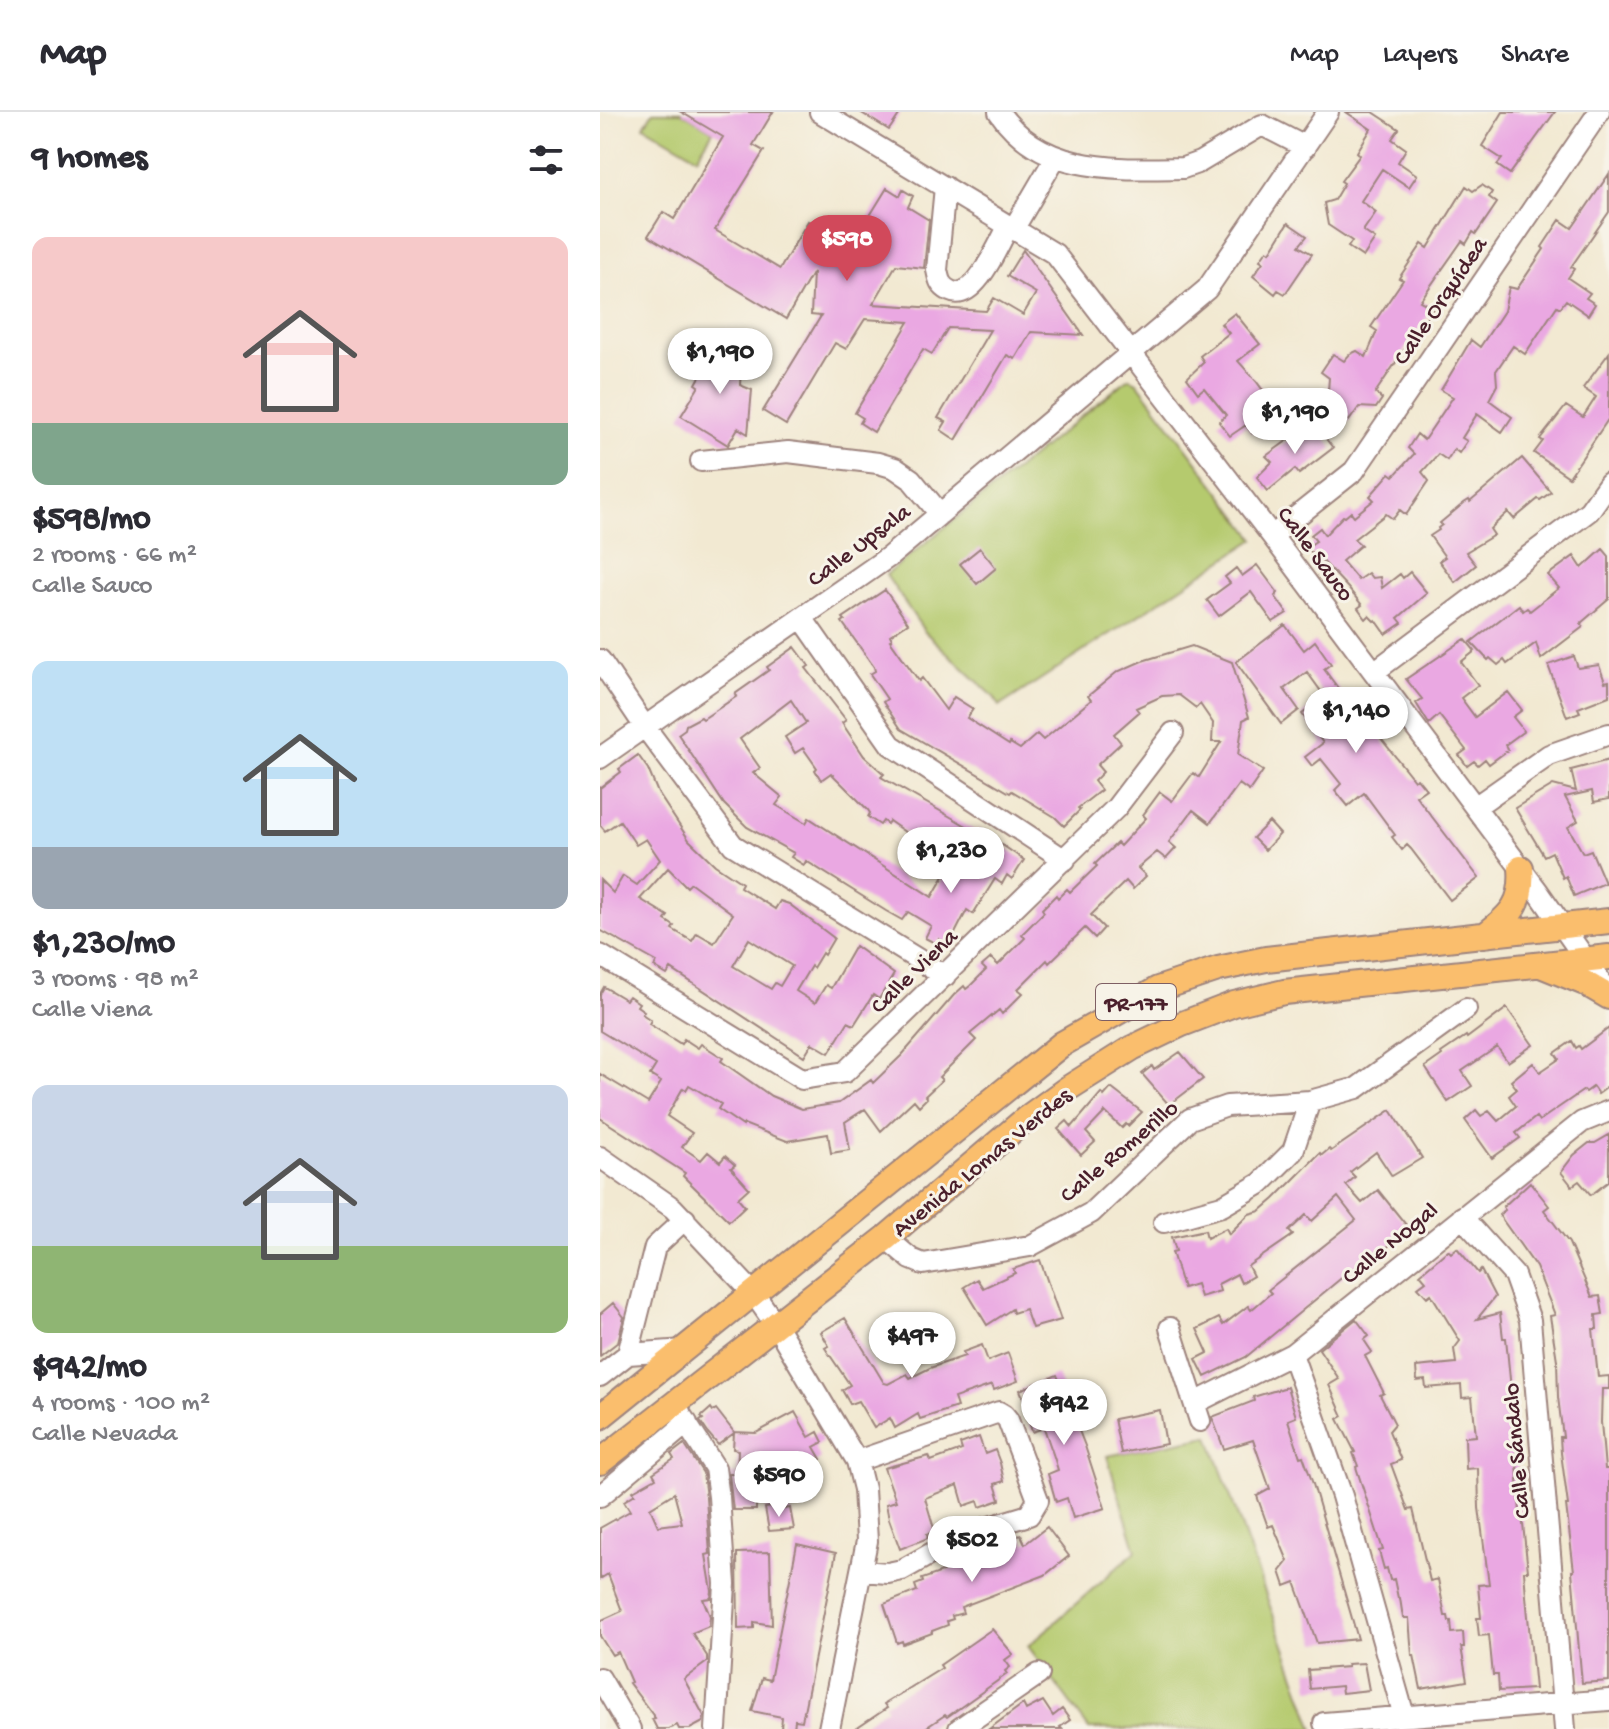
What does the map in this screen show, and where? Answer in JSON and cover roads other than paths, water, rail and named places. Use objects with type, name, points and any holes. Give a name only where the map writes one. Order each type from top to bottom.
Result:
[{"type":"main road","points":[[1485,935],[1505,920],[1517,904],[1523,888],[1521,868]]},
{"type":"main road","name":"Avenida Lomas Verdes","points":[[600,1417],[1062,1044],[1158,989],[1218,969],[1266,959],[1609,921]]},
{"type":"main road","name":"Avenida Lomas Verdes","points":[[600,1462],[682,1413],[776,1325],[886,1238],[1027,1118],[1132,1048],[1234,1004],[1284,992],[1609,957]]},
{"type":"main road","points":[[1537,964],[1609,995]]},
{"type":"street","name":"Calle Sauco","points":[[820,112],[1055,254],[1134,353],[1521,868],[1609,995]]},
{"type":"street","points":[[999,112],[1034,147],[1072,163],[1183,168],[1200,162],[1259,119],[1305,147]]},
{"type":"street","name":"Calle Upsala","points":[[600,758],[890,556],[1207,289],[1328,112]]},
{"type":"street","name":"Calle Orquídea","points":[[1272,536],[1354,471],[1599,112]]},
{"type":"street","points":[[945,187],[937,270],[940,283],[956,293],[968,291],[977,281],[1055,158]]},
{"type":"street","points":[[701,461],[788,452],[878,463],[895,468],[911,479],[940,514]]},
{"type":"street","points":[[1374,672],[1589,511],[1609,483]]},
{"type":"street","points":[[802,618],[891,745],[1065,860]]},
{"type":"street","points":[[600,660],[645,727],[733,845],[945,976]]},
{"type":"street","name":"Calle Viena","points":[[600,955],[804,1078],[845,1072],[1116,808],[1173,733]]},
{"type":"street","points":[[1475,807],[1549,755],[1609,734]]},
{"type":"street","name":"Calle Romerillo","points":[[886,1238],[911,1259],[923,1264],[1030,1246],[1091,1213],[1190,1119],[1227,1106],[1310,1101],[1357,1088],[1466,1009]]},
{"type":"street","points":[[1164,1222],[1222,1206],[1261,1183],[1293,1151],[1310,1101]]},
{"type":"street","name":"Calle Nogal","points":[[1170,1328],[1198,1412],[1292,1354],[1582,1122],[1609,1111]]},
{"type":"street","points":[[600,1157],[673,1208],[754,1294],[776,1325],[857,1461],[864,1489],[867,1523],[861,1571],[829,1729]]},
{"type":"street","name":"Calle Sándalo","points":[[1462,1217],[1514,1275],[1530,1320],[1565,1729]]},
{"type":"street","points":[[628,1354],[655,1247],[685,1219]]},
{"type":"street","points":[[600,1376],[628,1354],[685,1350]]},
{"type":"street","points":[[1292,1354],[1342,1496],[1404,1716]]},
{"type":"street","points":[[857,1461],[999,1412],[1008,1420],[1038,1500],[1029,1515],[966,1534],[902,1570],[888,1573],[861,1571]]},
{"type":"street","points":[[600,1496],[682,1413],[715,1468],[724,1541],[725,1584],[716,1729]]},
{"type":"street","points":[[959,1729],[1039,1674]]},
{"type":"street","points":[[600,1678],[630,1729]]},
{"type":"street","points":[[1324,1723],[1609,1700]]}]
